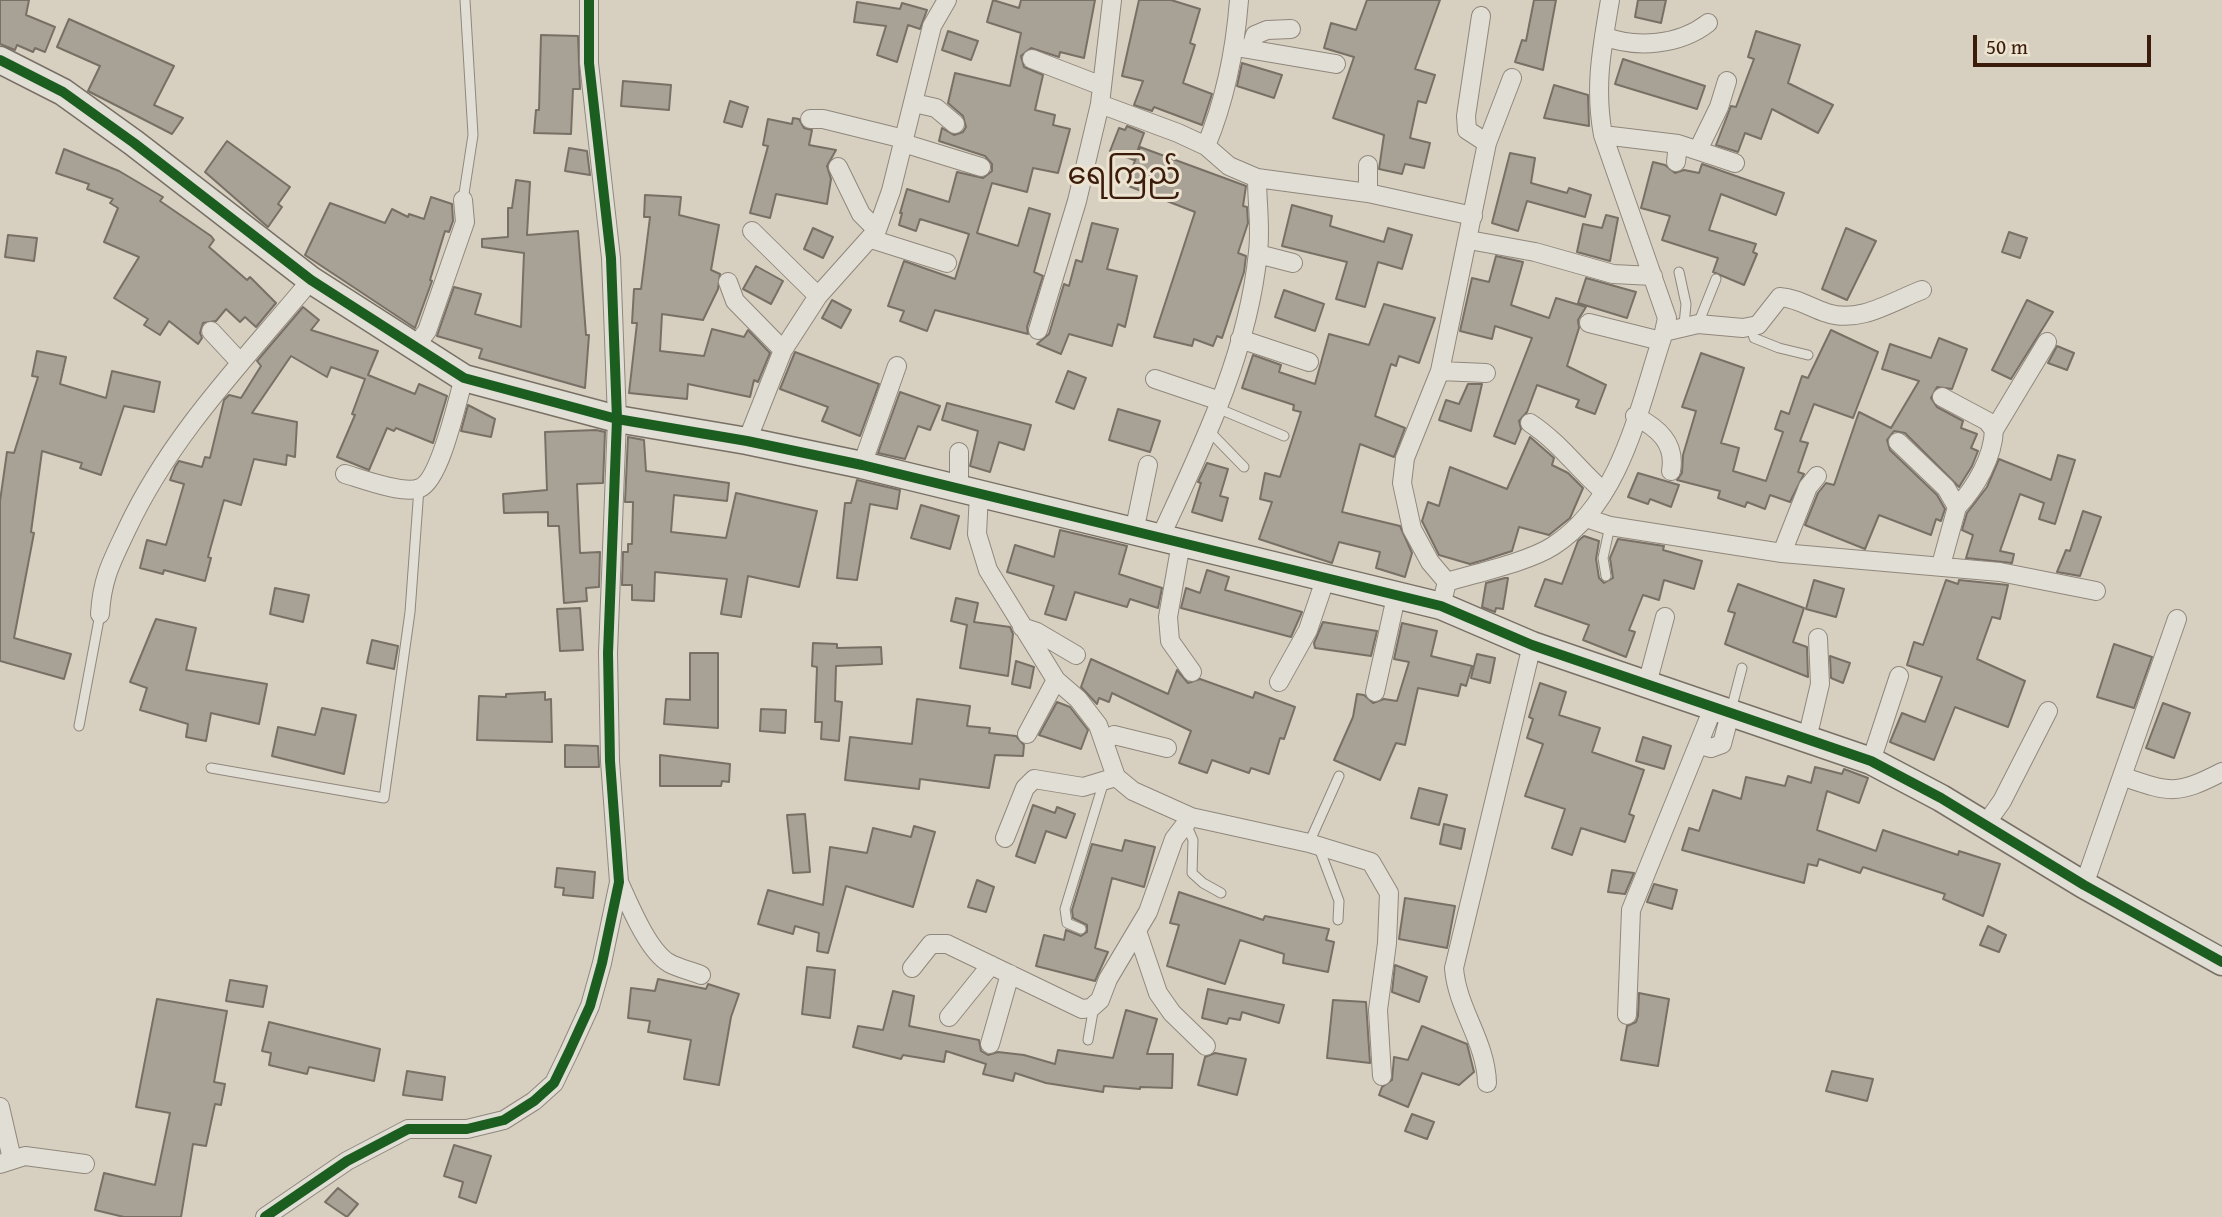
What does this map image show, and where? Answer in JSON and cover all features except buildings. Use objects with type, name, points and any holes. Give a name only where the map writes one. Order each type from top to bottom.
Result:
[{"type":"street","points":[[265,1217],[376,1144],[408,1129],[467,1129],[504,1120],[534,1101],[554,1083],[590,1006],[619,882],[610,761],[608,653],[617,419],[611,258],[589,63],[589,0]]},
{"type":"street","points":[[747,440],[783,350],[818,296],[874,234],[914,103],[932,26],[947,0]]},
{"type":"street","points":[[1038,330],[1077,201],[1101,95],[1112,0]]},
{"type":"street","points":[[1239,0],[1244,48]]},
{"type":"street","points":[[0,60],[63,92],[134,143],[311,281],[464,378],[617,419],[747,440],[969,490],[1396,597],[1444,594],[1552,547],[1586,518],[1619,465],[1667,318],[1603,135],[1596,91],[1610,0]]},
{"type":"street","points":[[1481,16],[1466,116],[1467,130],[1487,143]]},
{"type":"street","points":[[1604,36],[1627,44],[1674,40],[1692,36],[1708,23]]},
{"type":"street","points":[[1206,146],[1244,48],[1255,35],[1267,30],[1291,29]]},
{"type":"street","points":[[1244,48],[1336,64]]},
{"type":"street","points":[[1032,59],[1206,146],[1229,166],[1257,178],[1368,193],[1473,216]]},
{"type":"street","points":[[1512,78],[1487,143],[1440,371],[1405,458],[1402,483],[1412,529],[1444,594],[1532,645],[1871,761],[2222,962]]},
{"type":"street","points":[[1698,150],[1719,107],[1727,81]]},
{"type":"street","points":[[914,103],[936,108],[955,124]]},
{"type":"street","points":[[810,119],[903,141],[981,167]]},
{"type":"street","points":[[1603,135],[1677,153],[1698,150],[1735,163]]},
{"type":"street","points":[[1368,165],[1368,193]]},
{"type":"street","points":[[838,167],[874,234],[947,263]]},
{"type":"street","points":[[1192,672],[1170,641],[1170,541],[1240,339],[1258,254],[1257,178]]},
{"type":"street","points":[[414,348],[428,331],[465,222],[463,200]]},
{"type":"street","points":[[752,231],[818,296]]},
{"type":"street","points":[[1469,240],[1535,252],[1613,274],[1653,276]]},
{"type":"street","points":[[1258,254],[1293,263]]},
{"type":"street","points":[[100,614],[102,583],[147,487],[206,400],[311,281]]},
{"type":"street","points":[[728,282],[735,301],[783,350]]},
{"type":"street","points":[[1589,323],[1662,336],[1691,324],[1758,325],[1780,297],[1791,298],[1826,313],[1852,317],[1922,290]]},
{"type":"street","points":[[211,331],[239,361]]},
{"type":"street","points":[[1240,339],[1309,362]]},
{"type":"street","points":[[1941,565],[1957,507],[1971,492],[1994,442],[1994,430],[2047,342]]},
{"type":"street","points":[[862,465],[897,366]]},
{"type":"street","points":[[1440,371],[1486,373]]},
{"type":"street","points":[[345,474],[406,490],[419,488],[434,471],[464,378]]},
{"type":"street","points":[[1155,379],[1219,404]]},
{"type":"street","points":[[1942,397],[1987,421],[1994,430]]},
{"type":"street","points":[[1635,416],[1656,426],[1666,438],[1671,471]]},
{"type":"street","points":[[1530,423],[1554,439],[1582,473],[1604,492]]},
{"type":"street","points":[[1898,442],[1946,488],[1957,507]]},
{"type":"street","points":[[959,452],[988,570],[1056,680],[1077,699],[1106,740],[1110,778]]},
{"type":"street","points":[[1133,532],[1148,465]]},
{"type":"street","points":[[1782,553],[1808,486],[1818,476]]},
{"type":"street","points":[[1586,518],[1610,526],[1782,553],[2000,572],[2096,591]]},
{"type":"street","points":[[1279,682],[1308,630],[1325,580]]},
{"type":"street","points":[[1375,692],[1396,597]]},
{"type":"street","points":[[1647,684],[1665,617]]},
{"type":"street","points":[[2084,885],[2178,619]]},
{"type":"street","points":[[1022,627],[1037,632],[1076,655]]},
{"type":"street","points":[[1807,739],[1820,684],[1818,638]]},
{"type":"street","points":[[1487,1083],[1479,1040],[1455,990],[1454,968],[1532,645]]},
{"type":"street","points":[[1871,761],[1899,676]]},
{"type":"street","points":[[1027,734],[1056,680]]},
{"type":"street","points":[[1627,1015],[1632,910],[1650,859],[1700,745],[1712,748],[1722,744],[1721,711]]},
{"type":"street","points":[[1985,825],[2011,784],[2048,711]]},
{"type":"street","points":[[1106,740],[1114,735],[1167,748]]},
{"type":"street","points":[[2124,776],[2161,789],[2179,790],[2222,772]]},
{"type":"street","points":[[1005,838],[1025,788],[1034,779],[1083,787],[1110,778],[1188,820],[1314,845],[1371,862],[1389,893],[1387,943],[1378,1010],[1382,1076]]},
{"type":"street","points":[[912,968],[932,944],[947,944],[1082,1009],[1094,1005],[1100,1000],[1108,979],[1148,912],[1174,839],[1188,820]]},
{"type":"street","points":[[619,882],[651,946],[660,957],[670,964],[701,975]]},
{"type":"street","points":[[1137,931],[1158,993],[1172,1013],[1206,1046]]},
{"type":"street","points":[[949,1017],[990,965]]},
{"type":"street","points":[[990,1044],[1010,974]]},
{"type":"street","points":[[0,1107],[6,1161],[47,1157],[85,1164]]},
{"type":"lane","points":[[463,200],[473,135],[465,0]]},
{"type":"lane","points":[[1679,272],[1691,324]]},
{"type":"lane","points":[[1691,324],[1716,279]]},
{"type":"lane","points":[[1751,326],[1754,338],[1762,343],[1808,355]]},
{"type":"lane","points":[[1219,404],[1284,436]]},
{"type":"lane","points":[[1209,431],[1244,467]]},
{"type":"lane","points":[[211,768],[384,798],[410,612],[419,488]]},
{"type":"lane","points":[[1606,576],[1603,558],[1610,526]]},
{"type":"lane","points":[[79,726],[100,614]]},
{"type":"lane","points":[[1721,711],[1742,668]]},
{"type":"lane","points":[[1338,920],[1339,901],[1314,845],[1339,776]]},
{"type":"lane","points":[[1080,929],[1067,923],[1065,909],[1110,778]]},
{"type":"lane","points":[[1188,820],[1193,840],[1192,873],[1221,893]]},
{"type":"lane","points":[[1088,1040],[1094,1005]]},
{"type":"cycle path","points":[[265,1217],[347,1161],[408,1129],[467,1129],[504,1120],[534,1101],[554,1083],[590,1006],[602,963],[619,882],[610,761],[608,653],[617,419],[611,258],[589,63],[589,0]]},
{"type":"cycle path","points":[[0,60],[63,92],[134,143],[311,280],[464,378],[617,419],[747,441],[862,465],[1441,606],[1532,645],[1871,761],[1941,798],[2084,885],[2222,962]]},
{"type":"district","name":"ရေကြည်","points":[[1124,176]]}]
